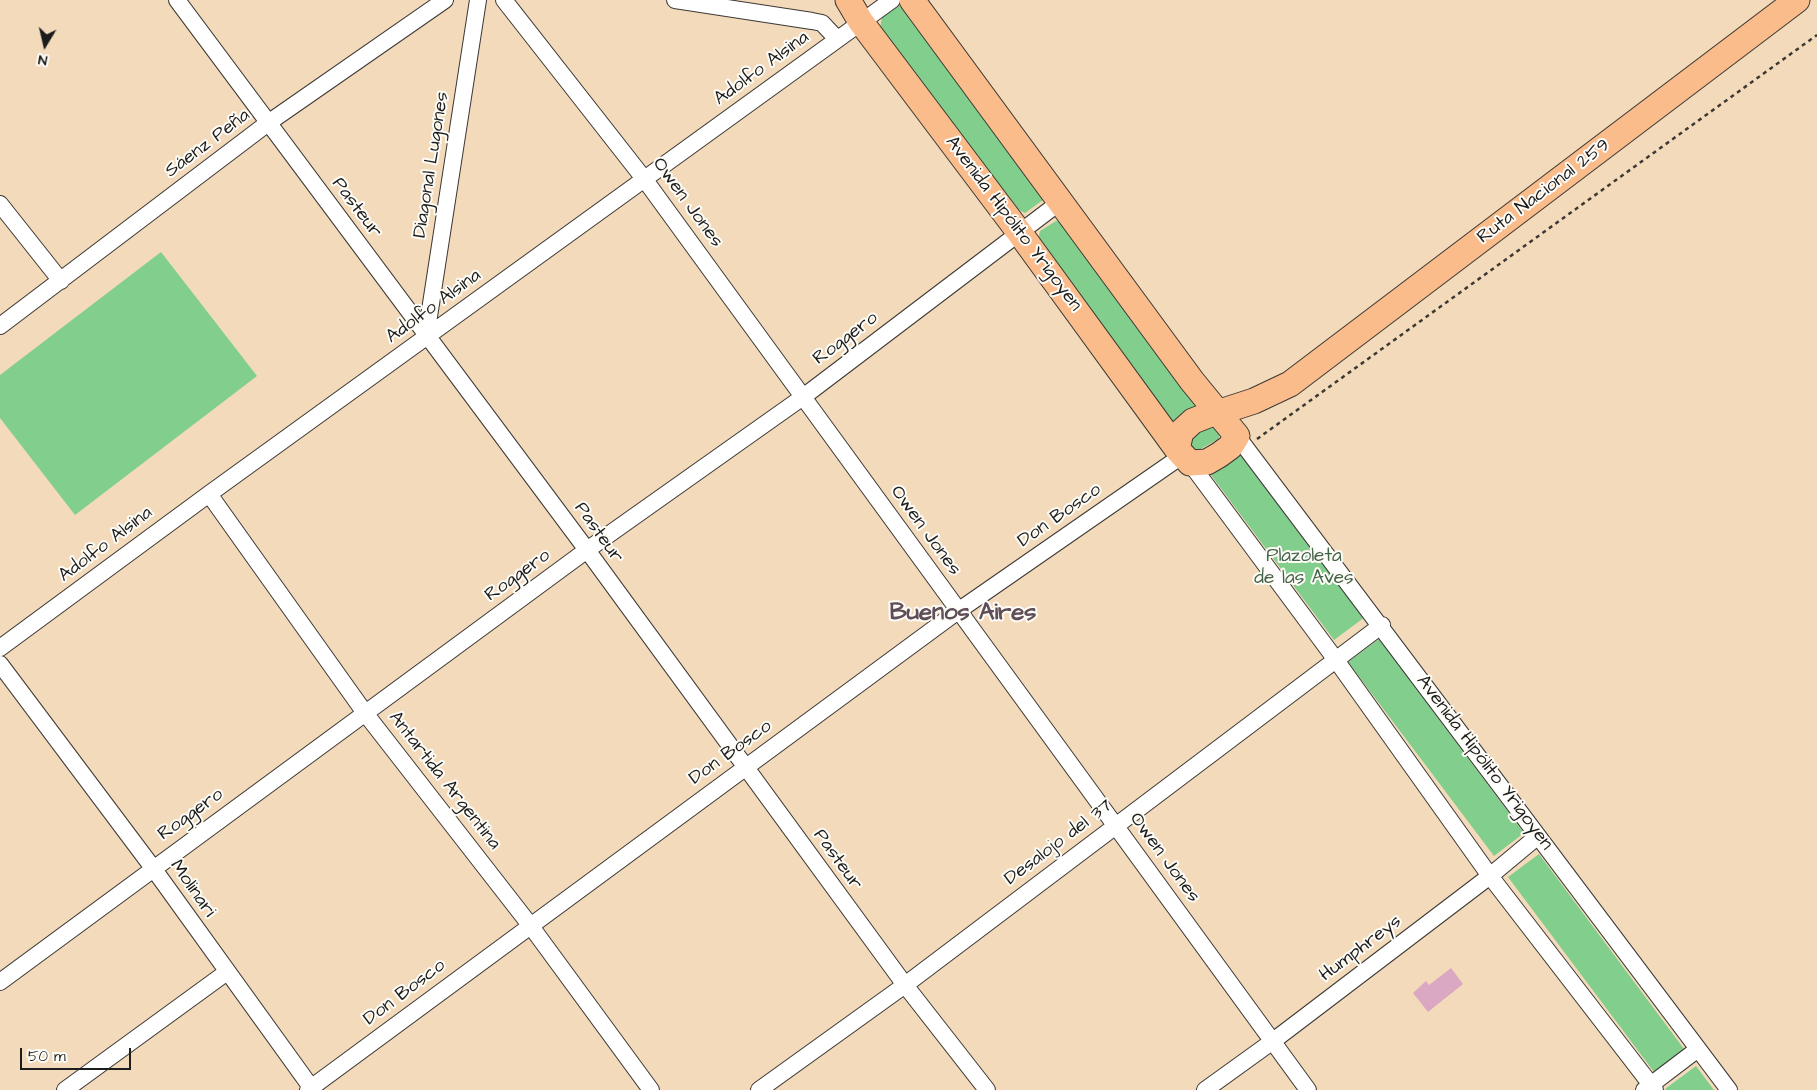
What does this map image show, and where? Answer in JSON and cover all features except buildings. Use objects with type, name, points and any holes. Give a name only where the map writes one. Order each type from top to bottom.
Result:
[{"type":"highway","name":"Avenida Hipólito Yrigoyen","points":[[848,0],[861,22],[1019,232],[1183,456]]},
{"type":"highway","points":[[912,0],[1216,413],[1240,439],[1220,455],[1207,462],[1183,456],[1181,432],[1193,421],[1216,413]]},
{"type":"highway","name":"Ruta Nacional 259","points":[[1240,439],[1290,384],[1797,0]]},
{"type":"highway","name":"Ruta Nacional 259","points":[[1216,413],[1254,401],[1290,384]]},
{"type":"street","name":"Pasteur","points":[[176,0],[587,550],[744,768],[904,985],[987,1090]]},
{"type":"street","name":"Sáenz Peña","points":[[0,326],[268,123],[445,0]]},
{"type":"street","name":"Diagonal Lugones","points":[[426,336],[478,0]]},
{"type":"street","name":"Owen Jones","points":[[504,0],[645,180],[1308,1090]]},
{"type":"street","points":[[675,0],[822,23],[837,39]]},
{"type":"street","name":"Adolfo Alsina","points":[[0,648],[426,336],[645,180],[892,0]]},
{"type":"street","name":"Roggero","points":[[0,982],[587,550],[804,397],[1060,202]]},
{"type":"street","points":[[0,204],[5,221],[60,281]]},
{"type":"street","name":"Avenida Hipólito Yrigoyen","points":[[1240,439],[1382,625],[1729,1090]]},
{"type":"street","name":"Avenida Hipólito Yrigoyen","points":[[1183,456],[1336,660],[1490,876],[1650,1088]]},
{"type":"street","name":"Don Bosco","points":[[311,1089],[530,925],[958,611],[1183,456]]},
{"type":"street","name":"Antartida Argentina","points":[[209,494],[365,713],[530,925],[651,1090]]},
{"type":"street","name":"Desalojo del 37","points":[[759,1090],[904,985],[1382,625]]},
{"type":"street","name":"Molinari","points":[[0,664],[153,868],[311,1089]]},
{"type":"street","name":"Humphreys","points":[[1205,1090],[1273,1041],[1490,876],[1538,836]]},
{"type":"street","points":[[65,1090],[227,972]]},
{"type":"street","points":[[1650,1088],[1698,1049]]},
{"type":"path","points":[[1240,439],[1817,35]]},
{"type":"green space","points":[[899,6],[909,7],[1043,188],[1043,200],[1025,213],[1015,208],[880,28],[882,17]]},
{"type":"green space","points":[[1056,221],[1066,223],[1201,402],[1178,424],[1170,420],[1038,240],[1040,231]]},
{"type":"green space","points":[[161,252],[257,376],[75,515],[0,418],[0,375]]},
{"type":"green space","points":[[1214,425],[1222,431],[1218,439],[1199,450],[1192,448],[1190,444],[1191,438],[1208,426]]},
{"type":"green space","name":"Plazoleta de las Aves","points":[[1241,452],[1365,617],[1334,640],[1211,475]]},
{"type":"green space","points":[[1379,639],[1524,833],[1494,856],[1348,662]]},
{"type":"green space","points":[[1539,854],[1684,1049],[1654,1072],[1508,877]]},
{"type":"green space","points":[[1696,1066],[1714,1090],[1665,1089]]},
{"type":"district","name":"Buenos Aires","points":[[963,614]]}]
